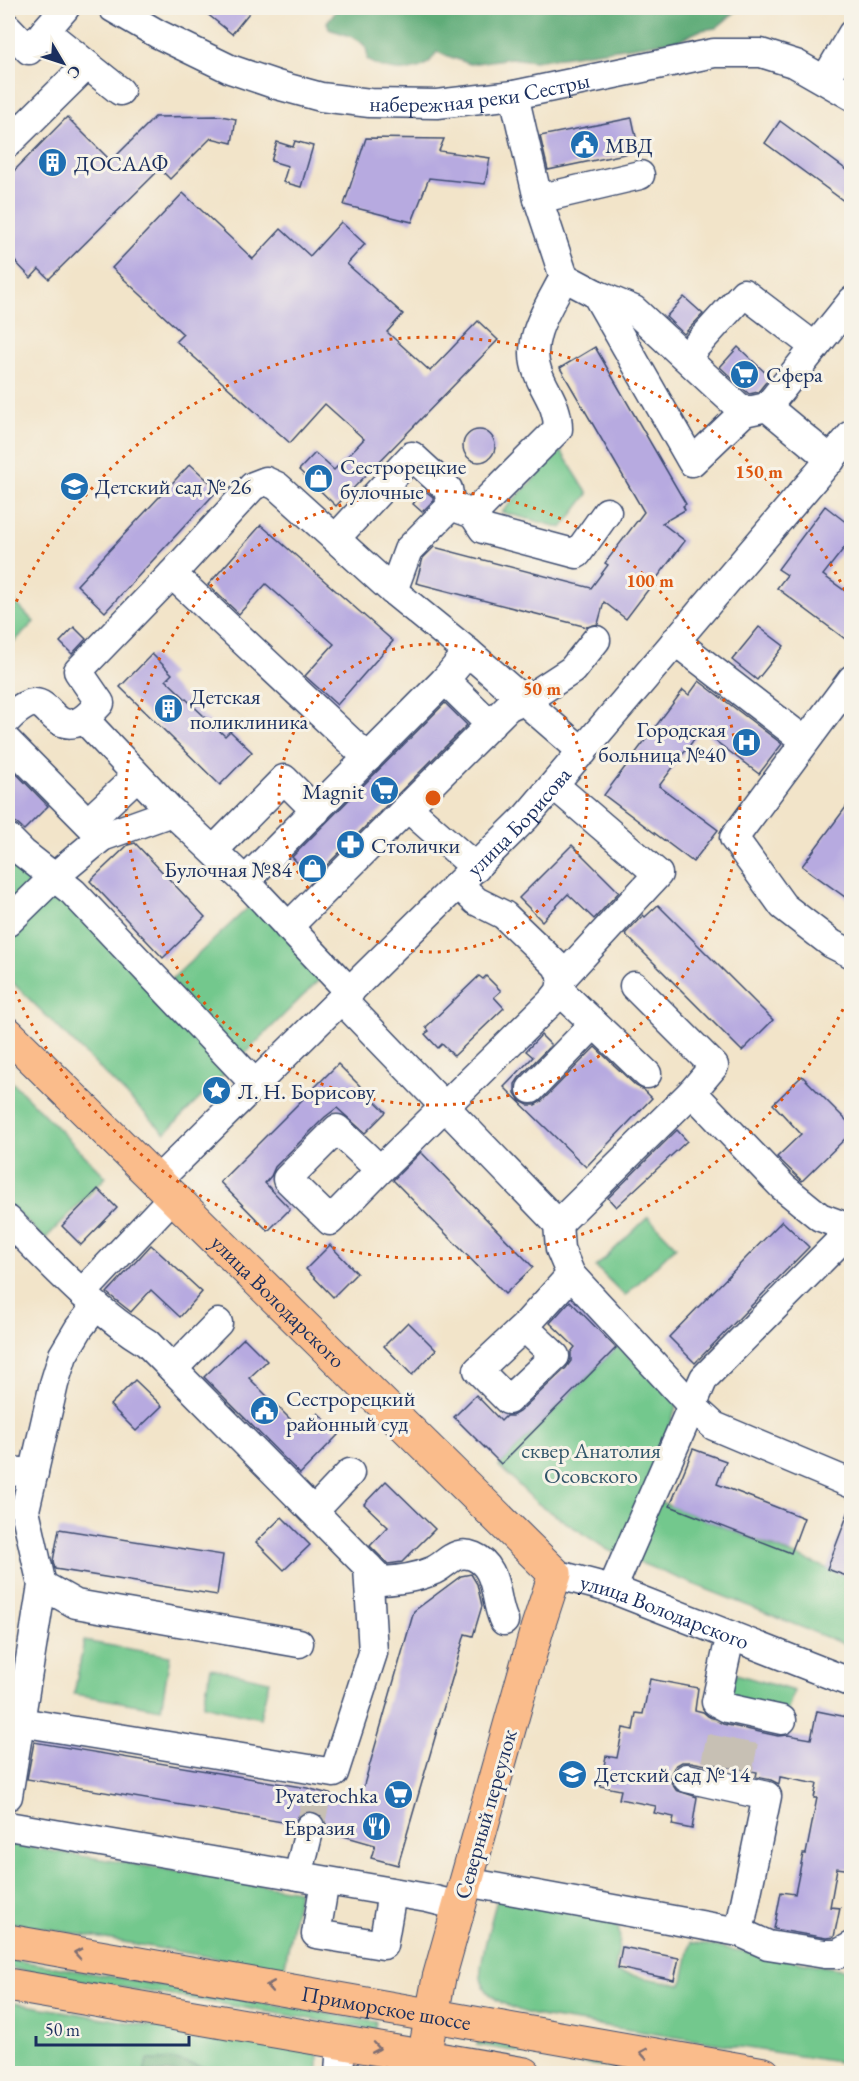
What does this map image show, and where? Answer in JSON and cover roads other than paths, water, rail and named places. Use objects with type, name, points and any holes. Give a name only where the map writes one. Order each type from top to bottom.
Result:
[{"type":"main road","name":"улица Володарского","points":[[8,1034],[555,1574]]},
{"type":"main road","name":"Северный переулок","points":[[424,2056],[431,2016],[463,1894],[537,1629],[555,1574]]},
{"type":"main road","name":"Приморское шоссе","points":[[8,1941],[764,2073]]},
{"type":"main road","name":"Приморское шоссе","points":[[8,1985],[340,2058],[424,2056],[525,2073]]},
{"type":"street","name":"набережная реки Сестры","points":[[113,8],[158,34],[230,69],[321,97],[370,103],[437,104],[514,95],[714,53],[761,53],[796,64],[852,96]]},
{"type":"street","points":[[8,28],[29,50],[50,17],[87,65],[120,91]]},
{"type":"street","points":[[825,80],[852,34]]},
{"type":"street","points":[[8,143],[87,65]]},
{"type":"street","points":[[514,95],[538,199],[564,276],[596,294],[634,310],[686,357],[756,410],[831,460]]},
{"type":"street","points":[[538,199],[640,175]]},
{"type":"street","points":[[393,591],[408,550],[462,510],[558,429],[558,414],[536,370],[533,350],[538,328],[564,276]]},
{"type":"street","points":[[686,357],[744,293],[815,347]]},
{"type":"street","points":[[596,294],[692,462],[756,410],[815,347],[852,301]]},
{"type":"street","name":"улица Борисова","points":[[42,1585],[25,1510],[21,1472],[63,1355],[79,1328],[89,1299],[165,1189],[256,1084],[526,817],[852,434]]},
{"type":"street","points":[[336,538],[412,456],[448,489],[462,510],[483,529],[577,554],[607,512]]},
{"type":"street","points":[[8,719],[19,708],[30,702],[40,704],[59,720],[67,723],[75,723],[84,719],[100,703],[78,671],[253,486],[266,481],[277,486],[393,591],[468,652],[582,753]]},
{"type":"street","points":[[172,574],[368,758]]},
{"type":"street","points":[[288,927],[508,707],[537,693],[572,669],[596,640]]},
{"type":"street","points":[[675,641],[806,741]]},
{"type":"street","points":[[245,881],[445,680],[468,652]]},
{"type":"street","points":[[852,679],[734,838],[783,906],[832,944],[852,954]]},
{"type":"street","points":[[445,680],[491,725]]},
{"type":"street","points":[[84,719],[172,812],[245,881],[445,1107],[558,1224],[560,1249],[571,1275],[693,1407],[714,1426],[852,1484]]},
{"type":"street","points":[[8,742],[95,830]]},
{"type":"street","points":[[8,922],[54,878],[137,776]]},
{"type":"street","points":[[214,850],[284,779],[316,811]]},
{"type":"street","points":[[380,1170],[553,1000],[561,984],[658,874],[554,785]]},
{"type":"street","points":[[408,808],[467,877],[476,901],[504,915],[557,966],[561,984],[594,1024],[646,1074]]},
{"type":"street","points":[[95,830],[172,812]]},
{"type":"street","points":[[8,838],[23,853],[74,892],[256,1084]]},
{"type":"street","points":[[558,1224],[692,1092],[714,1066],[634,986]]},
{"type":"street","points":[[531,1089],[594,1024]]},
{"type":"street","points":[[612,1589],[704,1378],[852,1229],[820,1217],[783,1187],[692,1092]]},
{"type":"street","points":[[8,1220],[89,1299],[126,1330],[147,1343],[382,1581],[405,1580],[435,1570],[454,1557],[467,1554],[479,1558],[490,1570],[498,1609],[504,1621]]},
{"type":"street","points":[[524,1327],[571,1275]]},
{"type":"street","points":[[173,1370],[218,1323]]},
{"type":"street","points":[[314,1511],[350,1473]]},
{"type":"street","points":[[20,1722],[321,1781],[334,1773],[373,1653],[368,1567]]},
{"type":"street","name":"улица Володарского","points":[[555,1574],[612,1589],[852,1683]]},
{"type":"street","points":[[8,1796],[42,1585],[76,1604],[299,1643]]},
{"type":"street","points":[[732,1636],[716,1702],[737,1718],[782,1720]]},
{"type":"street","points":[[717,1777],[767,1796],[739,1932]]},
{"type":"street","points":[[8,1826],[392,1893],[463,1894],[739,1932],[768,1945],[825,1954],[838,1954],[852,1946]]},
{"type":"street","points":[[310,1827],[316,1934],[384,1945],[392,1893]]},
{"type":"tunnel","points":[[715,1764],[724,1721]]},
{"type":"tunnel","points":[[739,1769],[746,1730]]},
{"type":"tunnel","points":[[310,1827],[318,1791]]},
{"type":"place","name":"МВД","points":[[584,145]]},
{"type":"place","name":"ДОСААФ","points":[[53,163]]},
{"type":"place","name":"Сфера","points":[[745,374]]},
{"type":"place","name":"Сестрорецкие булочные","points":[[319,479]]},
{"type":"place","name":"Детский сад № 26","points":[[74,486]]},
{"type":"place","name":"Детская поликлиника","points":[[169,709]]},
{"type":"place","name":"Городская больница №40","points":[[747,742]]},
{"type":"place","name":"Magnit","points":[[385,791]]},
{"type":"place","name":"Столички","points":[[350,845]]},
{"type":"place","name":"Булочная №84","points":[[313,869]]},
{"type":"place","name":"Л. Н. Борисову","points":[[217,1091]]},
{"type":"place","name":"Сестрорецкий районный суд","points":[[265,1411]]},
{"type":"place","name":"Детский сад № 14","points":[[573,1774]]},
{"type":"place","name":"Pyaterochka","points":[[399,1795]]},
{"type":"place","name":"Евразия","points":[[376,1827]]},
{"type":"park label","name":"сквер Анатолия Осовского","points":[[591,1462]]}]
